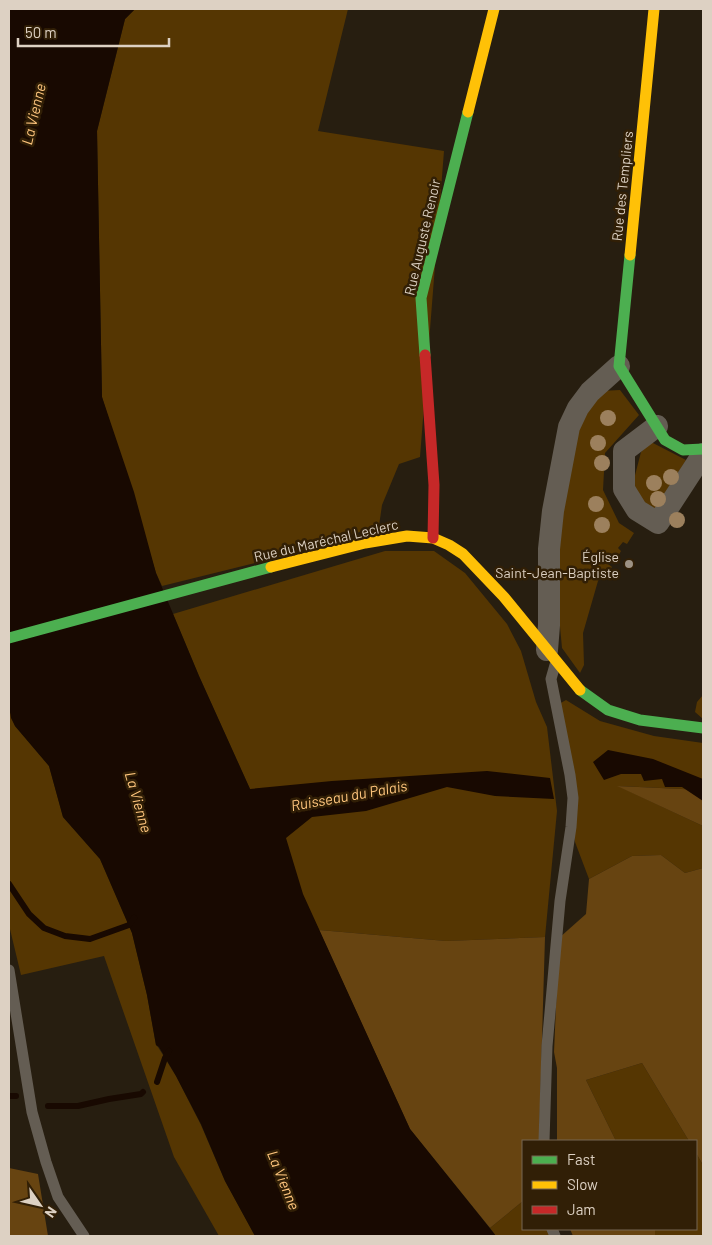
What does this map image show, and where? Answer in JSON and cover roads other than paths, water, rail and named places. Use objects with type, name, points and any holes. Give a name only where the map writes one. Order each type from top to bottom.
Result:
[{"type":"street","name":"Rue Auguste Renoir","points":[[433,538],[434,485],[421,298],[494,9]]},
{"type":"street","name":"Rue des Templiers","points":[[619,366],[654,9]]},
{"type":"street","points":[[552,655],[549,625],[549,549],[553,511],[569,427],[578,408],[590,392],[619,366],[665,440],[683,450],[703,449]]},
{"type":"street","points":[[657,426],[624,451],[624,489],[637,510],[658,523],[703,454]]},
{"type":"street","name":"Rue du Maréchal Leclerc","points":[[9,638],[365,543],[407,536],[433,538],[463,554],[504,597],[578,689],[608,710],[640,720],[703,728]]},
{"type":"lane","points":[[544,1140],[546,1046],[560,901],[573,798],[550,679],[552,655]]},
{"type":"lane","points":[[9,970],[32,1112],[58,1197],[84,1236]]},
{"type":"water","points":[[9,9],[135,9],[125,19],[97,131],[102,397],[134,492],[156,573],[199,676],[250,789],[332,781],[487,771],[550,778],[554,799],[495,796],[447,787],[366,811],[312,817],[286,838],[303,894],[410,1129],[496,1236],[255,1236],[225,1181],[201,1124],[176,1076],[156,1045],[147,995],[132,933],[100,859],[63,817],[49,766],[15,726],[11,718],[9,706]]},
{"type":"water","points":[[608,750],[653,759],[703,779],[703,801],[682,787],[665,787],[662,779],[644,781],[641,774],[621,774],[604,780],[593,762]]},
{"type":"waterway","points":[[9,884],[29,914],[44,928],[65,936],[90,939],[129,925],[134,918]]},
{"type":"waterway","points":[[157,1082],[169,1051]]},
{"type":"waterway","points":[[48,1106],[78,1106],[141,1094],[143,1092]]},
{"type":"waterway","points":[[9,1096],[16,1096]]},
{"type":"place","name":"Église Saint-Jean-Baptiste","points":[[629,564]]},
{"type":"water label","name":"La Vienne","points":[[33,114]]},
{"type":"water label","name":"Ruisseau du Palais","points":[[349,795]]},
{"type":"water label","name":"La Vienne","points":[[139,802]]},
{"type":"water label","name":"La Vienne","points":[[284,1180]]}]
